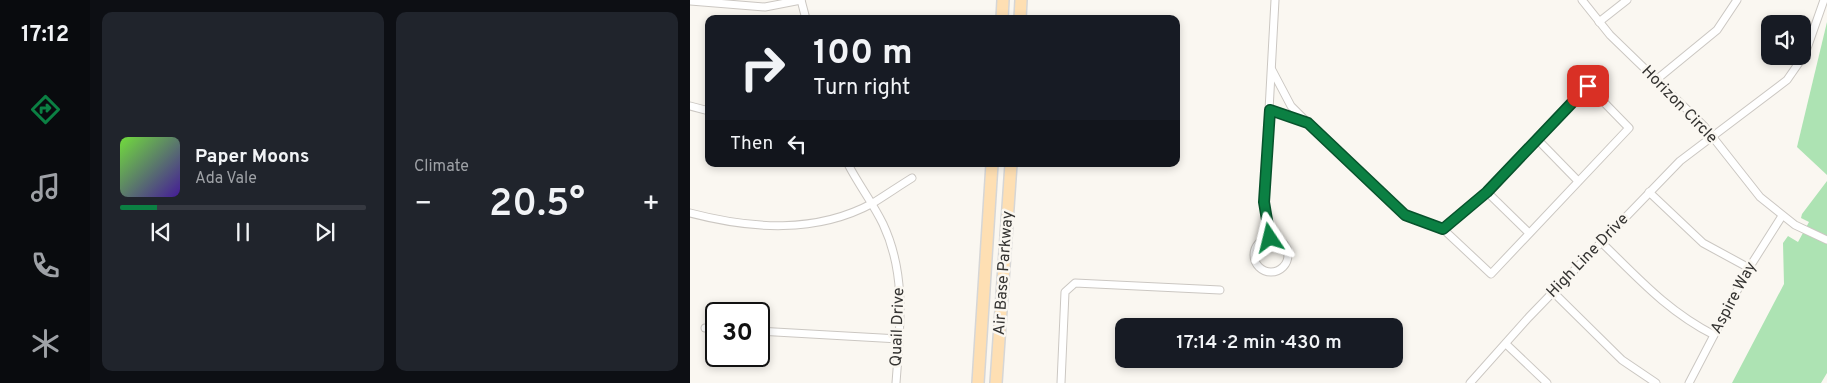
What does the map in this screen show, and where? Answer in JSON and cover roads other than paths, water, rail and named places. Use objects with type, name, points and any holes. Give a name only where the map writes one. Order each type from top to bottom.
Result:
[{"type":"main road","points":[[1002,15],[1003,0]]},
{"type":"main road","points":[[1020,15],[1021,0]]},
{"type":"main road","name":"Air Base Parkway","points":[[978,383],[992,167]]},
{"type":"main road","name":"Air Base Parkway","points":[[996,383],[1011,167]]},
{"type":"street","points":[[690,1],[765,7],[801,0],[805,15]]},
{"type":"street","points":[[1270,238],[1264,202],[1275,0]]},
{"type":"street","name":"Horizon Circle","points":[[1582,0],[1599,22],[1712,136],[1750,186],[1782,216],[1805,230],[1827,240]]},
{"type":"street","points":[[1599,22],[1627,0]]},
{"type":"street","points":[[1656,80],[1710,38],[1724,22],[1737,0]]},
{"type":"street","name":"High Line Drive","points":[[1470,383],[1553,292],[1680,161],[1778,89],[1793,74],[1805,54],[1824,0]]},
{"type":"street","points":[[1271,70],[1291,106],[1405,215],[1443,229],[1491,274],[1629,128],[1588,86],[1487,192],[1443,229]]},
{"type":"street","points":[[690,106],[705,110]]},
{"type":"street","points":[[1270,110],[1308,123]]},
{"type":"street","points":[[1538,139],[1578,181]]},
{"type":"street","name":"Quail Drive","points":[[850,167],[883,224],[899,272],[901,299],[896,383]]},
{"type":"street","points":[[690,213],[740,224],[796,226],[829,221],[872,204],[912,178]]},
{"type":"street","points":[[1487,192],[1529,233]]},
{"type":"street","points":[[1649,192],[1703,242],[1749,268]]},
{"type":"street","name":"Aspire Way","points":[[1689,383],[1749,268],[1782,216]]},
{"type":"street","points":[[1270,238],[1283,244],[1287,257],[1280,269],[1271,272],[1258,266],[1254,257],[1258,244],[1270,238]]},
{"type":"street","points":[[1601,242],[1662,302],[1686,320],[1714,335]]},
{"type":"street","points":[[1060,383],[1066,292],[1075,283],[1220,290]]},
{"type":"street","points":[[1553,292],[1622,360],[1656,383]]},
{"type":"street","points":[[770,332],[899,339]]},
{"type":"street","points":[[1506,344],[1547,383]]}]
